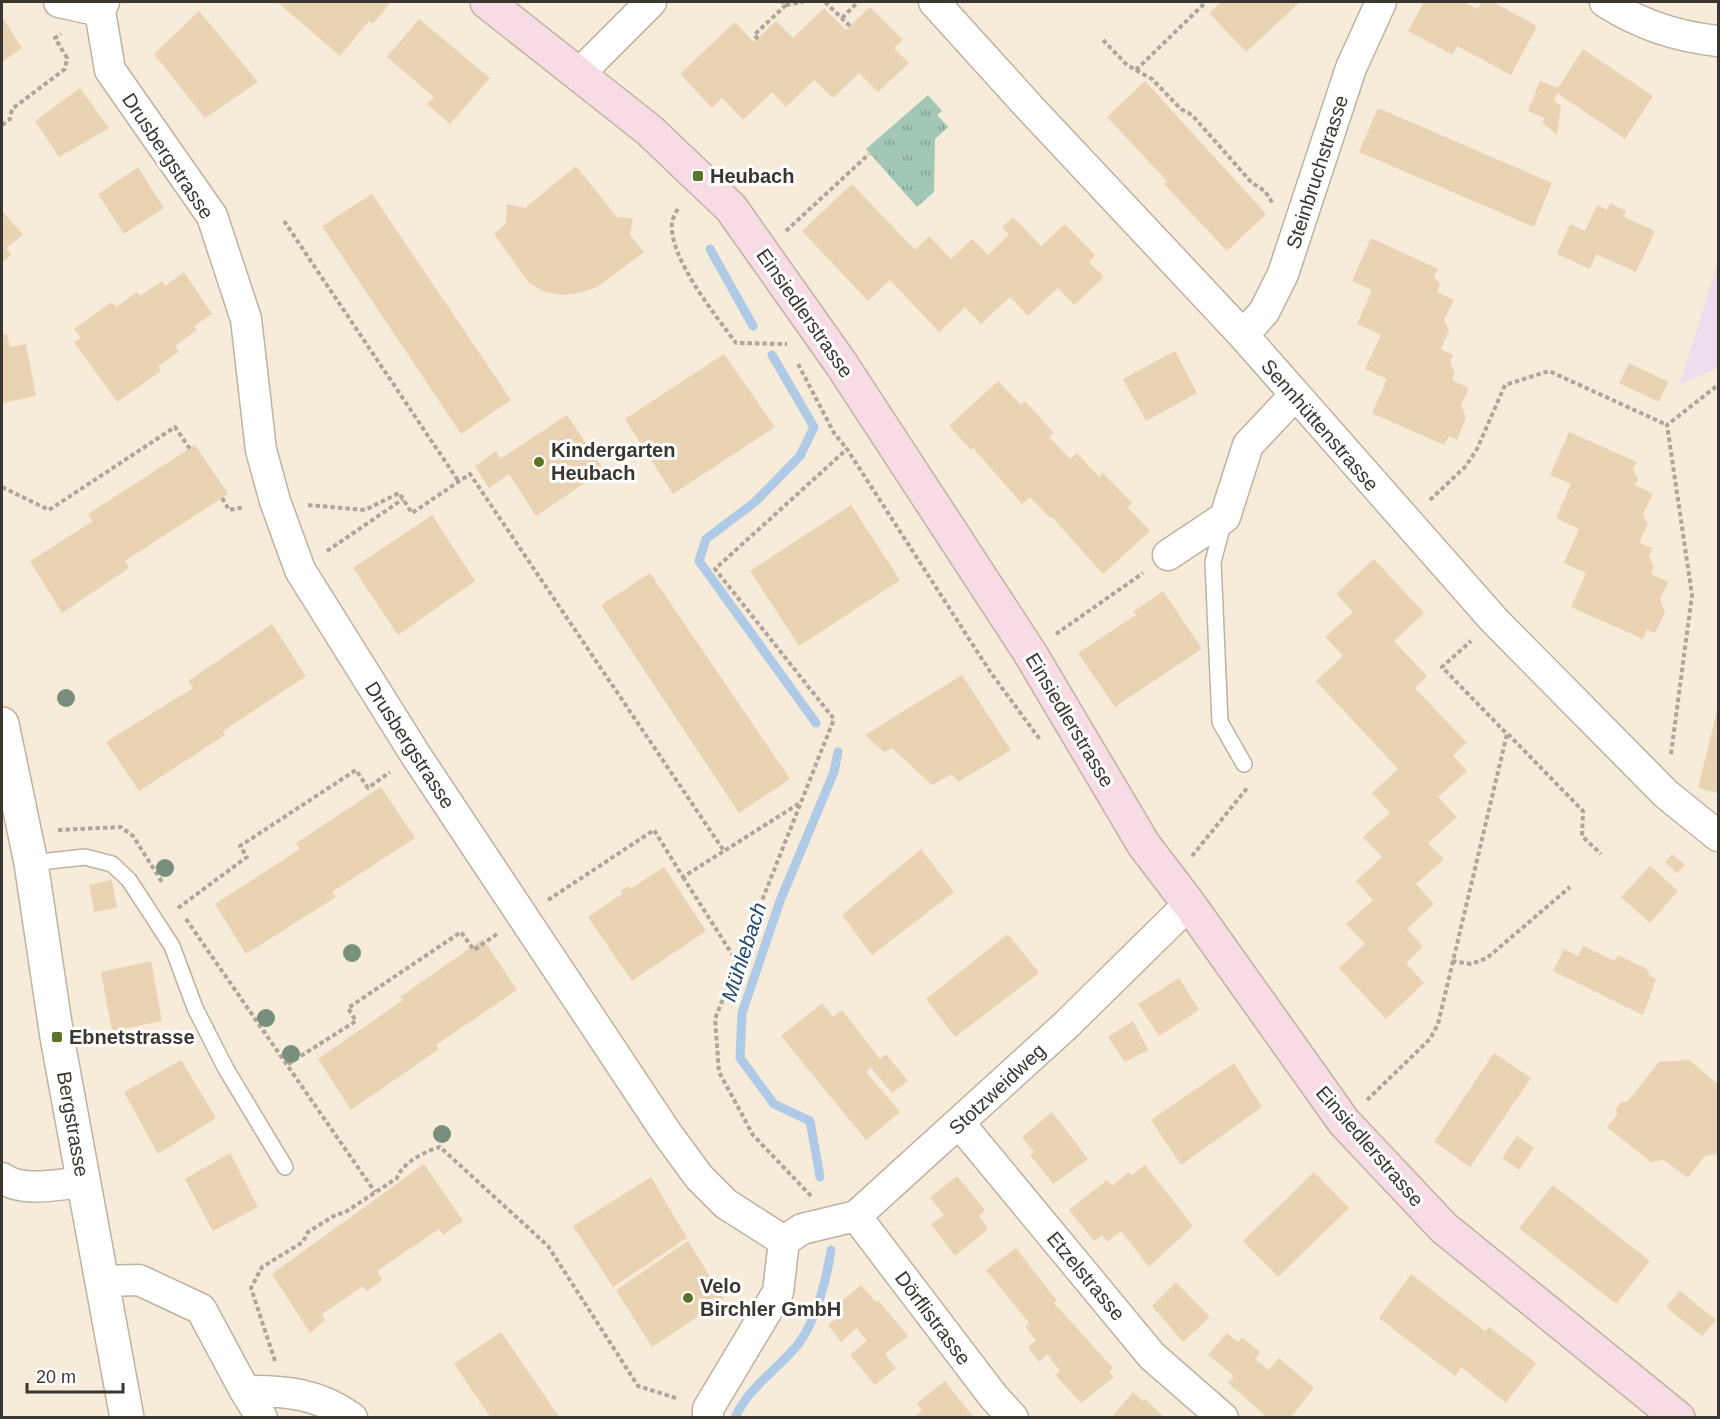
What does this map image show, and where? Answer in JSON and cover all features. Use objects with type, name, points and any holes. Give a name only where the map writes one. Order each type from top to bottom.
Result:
[{"type":"main road","name":"Einsiedlerstrasse","points":[[487,2],[580,73],[649,130],[731,208],[842,365],[1030,653],[1144,845],[1190,904],[1344,1122],[1443,1228],[1678,1418]]},
{"type":"street","points":[[59,2],[102,6]]},
{"type":"street","points":[[580,73],[651,2]]},
{"type":"street","name":"Sennhüttenstrasse","points":[[934,2],[1031,110],[1243,335],[1406,524],[1494,620],[1666,794],[1719,836]]},
{"type":"street","name":"Steinbruchstrasse","points":[[1243,335],[1264,312],[1283,274],[1351,68],[1381,2]]},
{"type":"street","points":[[1605,2],[1643,23],[1695,38],[1719,41]]},
{"type":"street","name":"Drusbergstrasse","points":[[102,6],[110,70],[212,216],[246,319],[261,450],[275,501],[300,570],[414,754],[699,1178],[726,1204],[784,1241]]},
{"type":"street","points":[[1168,555],[1225,517],[1248,445],[1294,396]]},
{"type":"street","name":"Bergstrasse","points":[[2,724],[28,848],[83,1182],[127,1418]]},
{"type":"street","name":"Stotzweidweg","points":[[784,1241],[802,1229],[845,1218],[960,1124],[1190,904]]},
{"type":"street","name":"Etzelstrasse","points":[[960,1124],[1152,1356],[1223,1418]]},
{"type":"street","points":[[2,1178],[8,1183],[38,1186],[83,1182]]},
{"type":"street","name":"Dörflistrasse","points":[[845,1218],[1013,1418]]},
{"type":"street","points":[[708,1413],[778,1292],[784,1241]]},
{"type":"street","points":[[102,1281],[140,1280],[201,1309],[262,1418]]},
{"type":"street","points":[[245,1391],[284,1390],[334,1404],[352,1418]]},
{"type":"lane","points":[[1225,517],[1213,562],[1220,722],[1244,764]]},
{"type":"lane","points":[[28,848],[85,857],[112,864],[129,880],[172,945],[200,1018],[226,1069],[285,1167]]},
{"type":"path","points":[[758,39],[754,35],[784,3],[803,2]]},
{"type":"path","points":[[825,2],[850,26]]},
{"type":"path","points":[[842,18],[858,2]]},
{"type":"path","points":[[1136,70],[1206,2]]},
{"type":"path","points":[[2,126],[10,119],[12,109],[65,69],[67,58],[55,38]]},
{"type":"path","points":[[1103,40],[1127,65],[1152,79],[1181,109],[1192,115],[1252,183],[1265,191],[1278,213],[1301,219]]},
{"type":"path","points":[[764,252],[869,154]]},
{"type":"path","points":[[678,209],[672,222],[679,254],[701,296],[736,343],[749,345],[786,343],[792,353]]},
{"type":"path","points":[[284,221],[459,482]]},
{"type":"path","points":[[798,363],[834,433],[847,449],[991,673],[1047,749]]},
{"type":"path","points":[[1406,524],[1466,466],[1477,449],[1505,386],[1549,371],[1667,425]]},
{"type":"path","points":[[1667,425],[1719,385]]},
{"type":"path","points":[[1666,794],[1692,595],[1667,425]]},
{"type":"path","points":[[2,487],[49,510],[174,427],[190,449]]},
{"type":"path","points":[[845,1218],[753,1135],[719,1072],[714,1019],[834,719],[715,569],[847,449]]},
{"type":"path","points":[[275,501],[365,510],[399,493],[412,513],[470,474],[724,851]]},
{"type":"path","points":[[323,554],[403,499]]},
{"type":"path","points":[[1030,653],[1168,555]]},
{"type":"path","points":[[1474,639],[1442,667],[1583,811],[1582,836],[1601,854]]},
{"type":"path","points":[[1344,1122],[1430,1039],[1438,1024],[1508,734]]},
{"type":"path","points":[[178,908],[247,857],[240,846],[356,770],[368,788],[414,754]]},
{"type":"path","points":[[1186,863],[1250,785],[1244,764]]},
{"type":"path","points":[[683,877],[801,802]]},
{"type":"path","points":[[28,848],[121,827],[133,836],[167,890]]},
{"type":"path","points":[[288,1064],[356,1021],[348,1008],[455,936],[462,932],[474,950],[654,830],[737,962]]},
{"type":"path","points":[[1452,962],[1471,964],[1487,958],[1570,887]]},
{"type":"path","points":[[172,899],[375,1192]]},
{"type":"path","points":[[284,1390],[251,1288],[262,1267],[303,1242],[308,1232],[337,1214],[344,1213],[397,1178],[400,1168],[432,1149],[440,1147],[548,1246],[638,1386],[708,1413]]},
{"type":"shaded area","points":[[1718,261],[1718,368],[1680,384]]},
{"type":"green space","points":[[928,95],[942,111],[937,115],[948,127],[935,139],[934,192],[917,207],[866,149]]},
{"type":"building","points":[[277,2],[391,2],[373,24],[369,21],[340,56]]},
{"type":"building","points":[[1221,2],[1300,2],[1246,52],[1209,13]]},
{"type":"building","points":[[1424,2],[1464,2],[1478,9],[1482,2],[1493,2],[1537,26],[1511,75],[1457,46],[1453,55],[1408,31]]},
{"type":"building","points":[[870,7],[903,40],[894,48],[909,63],[878,92],[859,73],[833,98],[814,80],[786,107],[772,92],[743,120],[722,98],[712,108],[680,74],[735,22],[754,42],[776,21],[793,38],[824,8],[846,30]]},
{"type":"building","points":[[199,11],[258,82],[205,118],[154,54]]},
{"type":"building","points":[[2,17],[22,48],[2,62]]},
{"type":"building","points":[[419,19],[490,78],[450,124],[427,104],[434,97],[387,57]]},
{"type":"building","points":[[1583,49],[1653,96],[1625,139],[1557,93],[1554,101],[1561,105],[1557,135],[1542,122],[1544,118],[1528,111],[1540,81],[1558,88]]},
{"type":"building","points":[[1145,81],[1266,214],[1227,251],[1164,184],[1167,181],[1107,117]]},
{"type":"building","points":[[80,88],[109,128],[59,157],[35,121]]},
{"type":"building","points":[[1378,108],[1552,183],[1534,227],[1359,152]]},
{"type":"building","points":[[576,166],[617,217],[633,218],[630,235],[644,252],[597,287],[580,293],[562,295],[545,292],[529,283],[494,234],[506,224],[507,204],[525,208]]},
{"type":"building","points":[[138,167],[164,208],[124,234],[98,194]]},
{"type":"building","points":[[852,184],[915,250],[929,236],[951,259],[972,239],[988,255],[1009,235],[1002,227],[1013,217],[1041,246],[1065,224],[1095,255],[1089,262],[1104,277],[1074,305],[1058,288],[1028,316],[1010,297],[981,324],[965,307],[939,332],[890,280],[868,301],[802,231]]},
{"type":"building","points":[[372,194],[511,400],[461,434],[322,226]]},
{"type":"building","points":[[1610,203],[1626,211],[1624,217],[1655,231],[1636,272],[1596,254],[1590,269],[1557,254],[1570,224],[1585,231],[1597,205],[1607,210]]},
{"type":"building","points":[[2,211],[23,235],[6,248],[11,255],[2,263]]},
{"type":"building","points":[[1371,238],[1438,269],[1434,276],[1440,285],[1437,292],[1454,300],[1444,320],[1449,330],[1441,349],[1453,355],[1450,362],[1455,373],[1452,380],[1469,388],[1461,405],[1466,418],[1457,440],[1449,436],[1444,445],[1372,413],[1387,379],[1365,369],[1381,335],[1357,324],[1372,290],[1352,281]]},
{"type":"building","points":[[184,272],[212,314],[194,326],[197,330],[175,346],[179,352],[158,366],[161,371],[117,402],[74,342],[81,338],[74,329],[112,302],[116,307],[137,292],[140,296],[162,281],[165,286]]},
{"type":"building","points":[[7,334],[10,347],[26,344],[36,396],[2,403],[2,335]]},
{"type":"building","points":[[1175,351],[1197,393],[1146,421],[1123,379]]},
{"type":"building","points":[[724,354],[775,427],[673,494],[625,419]]},
{"type":"building","points":[[1629,363],[1668,382],[1659,402],[1619,383]]},
{"type":"building","points":[[998,381],[1021,405],[1025,401],[1054,433],[1049,437],[1070,459],[1077,453],[1099,477],[1103,473],[1132,503],[1127,507],[1150,531],[1103,574],[1052,517],[1050,518],[1030,497],[1022,504],[973,448],[971,450],[949,426]]},
{"type":"building","name":"Kindergarten Heubach","points":[[567,415],[604,470],[536,516],[509,474],[489,488],[475,466],[496,451],[500,459]]},
{"type":"building","points":[[1569,432],[1637,462],[1633,469],[1638,479],[1635,485],[1653,494],[1643,514],[1648,524],[1639,543],[1652,548],[1649,556],[1654,567],[1651,574],[1668,582],[1660,599],[1665,612],[1655,633],[1647,630],[1643,639],[1571,607],[1586,573],[1564,563],[1579,529],[1556,518],[1571,484],[1550,475]]},
{"type":"building","points":[[195,445],[228,494],[125,561],[129,568],[62,613],[30,561],[93,521],[88,514]]},
{"type":"building","points":[[851,505],[900,580],[799,646],[750,571]]},
{"type":"building","points":[[432,515],[475,581],[398,635],[353,568]]},
{"type":"building","points":[[1374,559],[1424,613],[1394,641],[1427,676],[1415,688],[1467,743],[1453,755],[1467,771],[1438,797],[1457,817],[1428,843],[1444,859],[1416,884],[1434,904],[1407,929],[1423,947],[1406,963],[1424,983],[1386,1019],[1339,968],[1365,944],[1346,924],[1373,900],[1356,881],[1382,857],[1363,837],[1390,813],[1372,793],[1398,769],[1316,681],[1343,656],[1325,637],[1353,612],[1336,594]]},
{"type":"building","points":[[650,573],[790,779],[739,813],[601,605]]},
{"type":"building","points":[[1163,591],[1202,649],[1115,707],[1078,653],[1136,615],[1133,612]]},
{"type":"building","points":[[272,624],[306,676],[223,731],[225,735],[139,791],[106,742],[193,688],[188,681]]},
{"type":"building","points":[[962,675],[1011,750],[958,782],[952,774],[932,785],[892,748],[884,752],[865,735]]},
{"type":"building","points":[[1718,707],[1718,793],[1698,788]]},
{"type":"building","points":[[381,787],[415,838],[332,892],[336,897],[246,954],[215,904],[300,849],[296,843]]},
{"type":"building","points":[[921,849],[954,892],[872,955],[842,915]]},
{"type":"building","points":[[1672,854],[1685,865],[1677,873],[1665,862]]},
{"type":"building","points":[[1650,866],[1678,891],[1650,923],[1621,897]]},
{"type":"building","points":[[664,867],[706,931],[632,981],[588,917],[622,894],[620,891],[628,886],[630,889]]},
{"type":"building","points":[[112,880],[117,908],[94,912],[89,885]]},
{"type":"building","points":[[1008,934],[1039,973],[955,1037],[926,999]]},
{"type":"building","points":[[483,939],[517,990],[436,1045],[439,1049],[351,1110],[318,1059],[403,1000],[400,997]]},
{"type":"building","points":[[1583,946],[1615,961],[1618,955],[1647,969],[1650,976],[1656,979],[1643,1015],[1553,971],[1564,949],[1578,956]]},
{"type":"building","points":[[151,961],[162,1021],[112,1031],[101,972]]},
{"type":"building","points":[[1179,978],[1199,1010],[1159,1036],[1138,1004]]},
{"type":"building","points":[[822,1003],[833,1017],[842,1010],[880,1059],[886,1054],[908,1081],[892,1093],[871,1068],[866,1072],[900,1112],[866,1140],[781,1036]]},
{"type":"building","points":[[1133,1021],[1148,1050],[1125,1062],[1108,1037]]},
{"type":"building","points":[[1494,1053],[1531,1078],[1470,1167],[1434,1142]]},
{"type":"building","points":[[181,1060],[216,1118],[158,1154],[124,1092]]},
{"type":"building","points":[[1689,1060],[1718,1084],[1718,1154],[1705,1156],[1688,1178],[1664,1160],[1651,1162],[1607,1127],[1617,1115],[1616,1109],[1621,1102],[1627,1102],[1659,1062]]},
{"type":"building","points":[[1234,1063],[1262,1107],[1181,1165],[1151,1120]]},
{"type":"building","points":[[1052,1112],[1088,1159],[1053,1184],[1030,1155],[1034,1152],[1022,1137]]},
{"type":"building","points":[[1517,1136],[1534,1148],[1519,1170],[1502,1158]]},
{"type":"building","points":[[230,1153],[258,1207],[213,1231],[185,1179]]},
{"type":"building","points":[[424,1164],[463,1221],[443,1235],[439,1229],[377,1271],[382,1280],[367,1291],[363,1286],[322,1314],[325,1320],[310,1333],[272,1274]]},
{"type":"building","points":[[1145,1165],[1193,1226],[1149,1267],[1121,1231],[1107,1242],[1102,1235],[1094,1241],[1069,1210],[1107,1180],[1112,1186],[1129,1172],[1132,1175]]},
{"type":"building","points":[[1314,1172],[1349,1208],[1278,1277],[1243,1241]]},
{"type":"building","points":[[957,1176],[985,1210],[979,1216],[988,1229],[955,1256],[931,1224],[944,1215],[930,1197]]},
{"type":"building","points":[[651,1177],[687,1238],[613,1287],[573,1226]]},
{"type":"building","points":[[1553,1185],[1650,1261],[1616,1304],[1519,1228]]},
{"type":"building","points":[[688,1241],[724,1299],[652,1347],[616,1290]]},
{"type":"building","points":[[1016,1248],[1057,1301],[1054,1303],[1113,1368],[1109,1372],[1114,1377],[1081,1403],[1055,1375],[1060,1371],[1047,1354],[1039,1362],[1028,1347],[1036,1340],[1025,1327],[1029,1323],[986,1270]]},
{"type":"building","points":[[1411,1274],[1485,1331],[1489,1327],[1536,1363],[1506,1403],[1461,1367],[1455,1376],[1379,1318]]},
{"type":"building","points":[[1176,1282],[1210,1317],[1183,1342],[1152,1306]]},
{"type":"building","points":[[861,1285],[876,1302],[878,1300],[908,1336],[885,1354],[896,1368],[875,1385],[850,1355],[867,1341],[856,1328],[841,1342],[828,1325],[844,1313],[837,1305]]},
{"type":"building","points":[[1680,1291],[1716,1320],[1702,1336],[1666,1307]]},
{"type":"building","points":[[501,1332],[560,1418],[491,1418],[454,1364]]},
{"type":"building","points":[[1227,1333],[1238,1342],[1242,1337],[1260,1352],[1255,1359],[1269,1370],[1279,1358],[1314,1388],[1290,1418],[1268,1418],[1228,1383],[1234,1376],[1208,1355]]},
{"type":"building","points":[[945,1381],[974,1418],[913,1418],[922,1411],[917,1403]]},
{"type":"building","points":[[1133,1392],[1143,1401],[1145,1399],[1165,1418],[1111,1418]]},
{"type":"waterway","name":"Mühlebach","points":[[710,249],[753,326]]},
{"type":"waterway","name":"Mühlebach","points":[[772,355],[814,427],[800,456],[755,502],[706,539],[699,561],[816,723]]},
{"type":"waterway","name":"Mühlebach","points":[[820,1177],[810,1121],[774,1104],[740,1058],[742,1013],[780,901],[834,772],[838,752]]},
{"type":"waterway","name":"Mühlebach","points":[[735,1418],[747,1397],[791,1352],[805,1334],[820,1298],[831,1250]]},
{"type":"place","name":"Heubach","points":[[698,176]]},
{"type":"place","name":"Kindergarten Heubach","points":[[539,462]]},
{"type":"place","name":"Ebnetstrasse","points":[[57,1037]]},
{"type":"place","name":"Velo Birchler GmbH","points":[[688,1298]]}]
